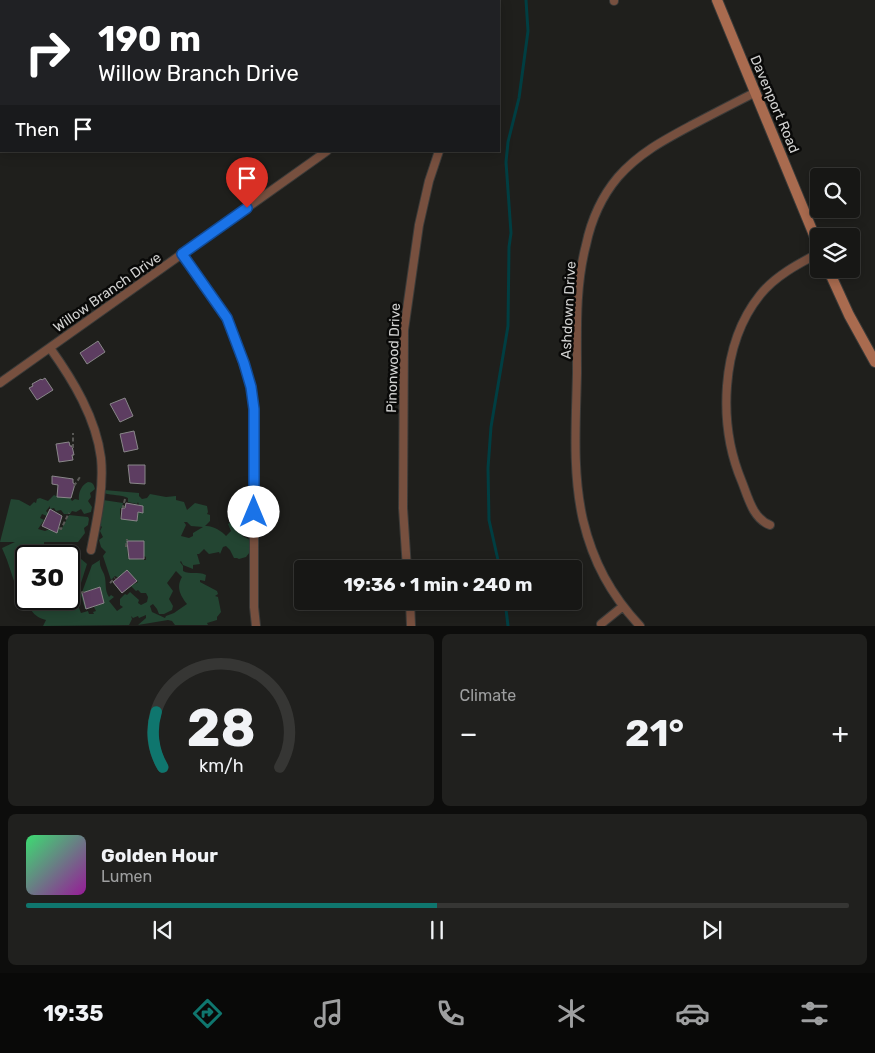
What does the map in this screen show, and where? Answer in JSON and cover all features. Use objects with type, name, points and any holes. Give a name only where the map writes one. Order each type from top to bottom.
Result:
[{"type":"street","name":"Davenport Road","points":[[717,0],[811,228]]},
{"type":"street","name":"Ashdown Drive","points":[[640,626],[622,606],[601,572],[583,520],[578,487],[576,432],[578,307],[580,273],[586,245],[594,218],[603,200],[634,159],[654,145],[756,92]]},
{"type":"street","name":"Willow Branch Drive","points":[[0,383],[326,152]]},
{"type":"street","name":"Pinonwood Drive","points":[[407,560],[404,508],[404,330],[419,225],[429,181],[439,152]]},
{"type":"street","points":[[182,254],[227,318],[251,387],[254,409],[254,607],[256,626]]},
{"type":"street","points":[[770,525],[760,520],[751,504],[733,458],[727,408],[731,362],[742,325],[760,294],[786,272],[810,258]]},
{"type":"street","points":[[832,278],[849,315],[875,362]]},
{"type":"street","points":[[50,348],[79,394],[99,444],[101,481],[91,550]]},
{"type":"street","points":[[600,624],[622,606]]},
{"type":"street","points":[[411,610],[412,626]]},
{"type":"path","points":[[73,433],[73,448]]},
{"type":"path","points":[[74,486],[80,477]]},
{"type":"path","points":[[125,499],[125,507]]},
{"type":"path","points":[[59,528],[61,529],[69,513]]},
{"type":"path","points":[[126,540],[126,546]]},
{"type":"path","points":[[110,583],[115,578]]},
{"type":"path","points":[[80,593],[86,591]]},
{"type":"green space","points":[[88,482],[92,483],[95,489],[90,493],[91,497],[88,501],[92,507],[91,512],[84,514],[81,509],[76,512],[72,511],[70,514],[64,514],[61,510],[50,509],[50,506],[46,511],[48,513],[47,516],[42,514],[40,518],[44,520],[38,529],[45,531],[50,529],[56,533],[58,529],[61,530],[69,515],[88,517],[88,525],[84,528],[85,533],[78,542],[44,542],[44,545],[15,545],[15,584],[2,548],[15,542],[0,542],[11,499],[19,500],[30,506],[34,502],[36,503],[37,499],[40,498],[48,501],[54,495],[70,498],[72,501],[75,499],[79,500],[82,487]]},
{"type":"green space","points":[[104,490],[139,493],[142,499],[147,498],[150,494],[166,497],[176,496],[176,500],[184,502],[187,510],[195,503],[207,506],[207,514],[210,515],[210,521],[205,526],[211,526],[226,536],[231,531],[228,524],[235,518],[243,514],[243,516],[250,519],[251,527],[242,536],[250,540],[253,548],[246,557],[234,558],[226,546],[223,547],[220,554],[219,552],[209,554],[204,549],[197,554],[200,564],[193,565],[193,569],[180,562],[183,566],[183,571],[206,575],[205,581],[200,580],[200,582],[217,591],[218,594],[215,596],[218,597],[221,612],[217,620],[207,623],[208,625],[175,625],[172,621],[168,620],[138,625],[146,618],[146,615],[139,618],[138,616],[133,618],[131,616],[132,619],[129,625],[43,626],[46,620],[32,610],[80,610],[81,613],[88,611],[89,614],[94,614],[93,612],[96,611],[94,607],[104,603],[99,587],[82,593],[86,609],[81,595],[92,565],[100,560],[107,594],[109,597],[111,595],[114,597],[109,601],[117,611],[123,607],[120,605],[120,599],[130,592],[139,600],[138,603],[141,605],[147,602],[148,597],[146,593],[136,591],[131,586],[138,582],[127,570],[119,578],[115,576],[111,580],[103,556],[106,552],[101,547],[99,540],[103,537],[100,531],[102,527],[99,524],[103,500],[123,503],[122,509],[120,508],[120,519],[137,521],[138,512],[143,513],[143,506],[139,505],[138,502],[137,504],[128,502],[128,498],[125,497],[104,493]],"holes":[[[184,522],[191,526],[203,527],[189,538],[181,536],[186,525]],[[127,541],[144,541],[144,556],[146,560],[128,558]],[[176,571],[182,577],[179,584],[180,591],[187,604],[165,618],[152,612],[150,606],[153,604],[159,614],[172,610],[173,606],[169,599],[173,591],[167,583]]]},
{"type":"green space","points":[[80,558],[87,564],[80,586]]},
{"type":"building","points":[[98,341],[105,352],[87,364],[80,353]]},
{"type":"building","points":[[45,378],[53,390],[37,400],[29,388],[33,386],[32,384]]},
{"type":"building","points":[[125,398],[133,416],[120,422],[110,404]]},
{"type":"building","points":[[134,431],[138,449],[124,452],[120,434]]},
{"type":"building","points":[[69,442],[74,455],[72,455],[73,460],[59,462],[56,444]]},
{"type":"building","points":[[128,465],[145,465],[145,484],[130,483]]},
{"type":"building","points":[[52,476],[73,479],[75,484],[71,498],[57,497],[58,485],[52,484]]},
{"type":"building","points":[[126,503],[143,506],[143,513],[138,512],[137,521],[121,519],[122,508],[125,508]]},
{"type":"building","points":[[50,509],[62,516],[57,533],[42,526]]},
{"type":"building","points":[[127,541],[144,541],[144,559],[129,559]]},
{"type":"building","points":[[127,570],[137,581],[122,593],[113,582]]},
{"type":"building","points":[[100,587],[104,603],[86,609],[82,593]]},
{"type":"waterway","points":[[498,560],[489,520],[488,468],[491,427],[508,326],[509,247],[511,233],[506,162],[508,142],[519,98],[528,31],[526,0]]},
{"type":"waterway","points":[[506,610],[508,626]]},
{"type":"route","points":[[247,208],[182,254],[227,318],[251,387],[254,409],[254,512]]}]
